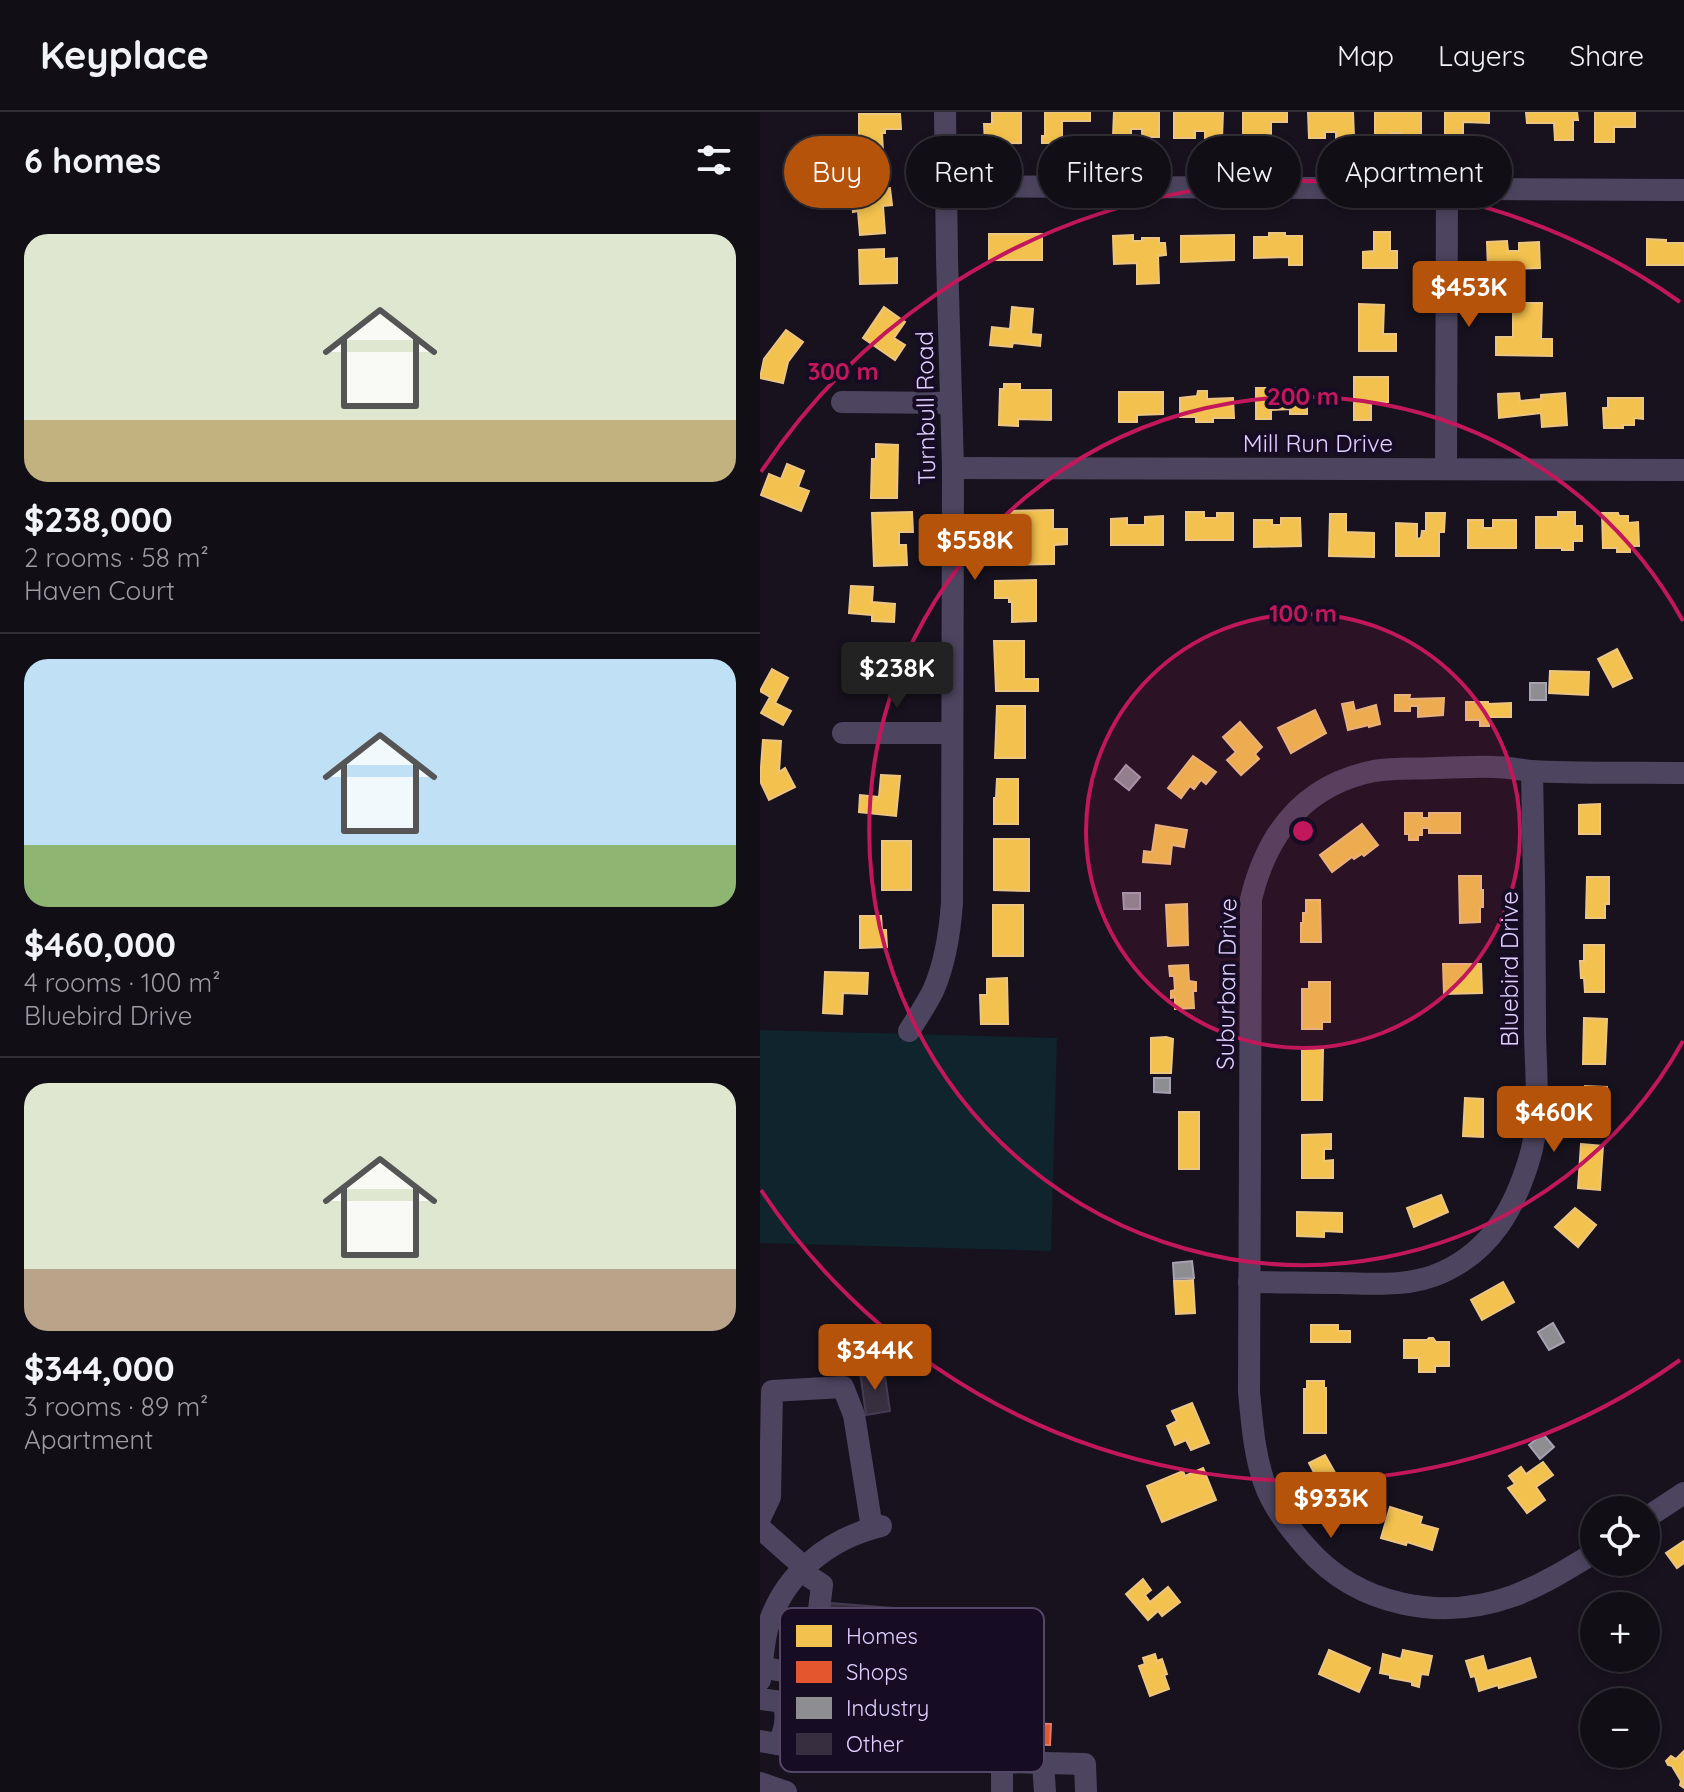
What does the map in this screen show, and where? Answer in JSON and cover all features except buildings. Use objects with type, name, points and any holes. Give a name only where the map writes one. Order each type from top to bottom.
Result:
[{"type":"street","name":"Turnbull Road","points":[[945,112],[945,136]]},
{"type":"street","points":[[1022,186],[1317,188]]},
{"type":"street","points":[[1512,189],[1684,190]]},
{"type":"street","name":"Turnbull Road","points":[[909,1031],[937,980],[946,950],[952,902],[953,468],[947,208]]},
{"type":"street","points":[[1446,469],[1447,208]]},
{"type":"street","points":[[842,402],[951,403]]},
{"type":"street","name":"Mill Run Drive","points":[[953,468],[1684,470]]},
{"type":"street","points":[[843,733],[951,733]]},
{"type":"street","name":"Suburban Drive","points":[[1580,1561],[1514,1596],[1479,1604],[1416,1607],[1392,1602],[1363,1591],[1333,1573],[1305,1545],[1278,1510],[1265,1485],[1252,1428],[1249,1392],[1251,899],[1267,850],[1295,810],[1322,791],[1352,777],[1394,769],[1499,767],[1532,771],[1684,773]]},
{"type":"street","name":"Bluebird Drive","points":[[1249,1282],[1385,1284],[1440,1274],[1462,1262],[1485,1243],[1514,1203],[1529,1158],[1536,1118],[1532,771]]},
{"type":"street","points":[[760,1518],[770,1497],[772,1391],[843,1387],[854,1415],[876,1527],[838,1541],[819,1554],[782,1594],[765,1638],[760,1671],[780,1673]]},
{"type":"street","points":[[1660,1509],[1684,1493]]},
{"type":"street","points":[[760,1528],[822,1585],[819,1608]]},
{"type":"street","points":[[760,1699],[780,1702]]},
{"type":"street","points":[[1044,1763],[1085,1764],[1086,1792]]},
{"type":"street","points":[[1044,1772],[1045,1792]]},
{"type":"street","points":[[760,1783],[786,1792]]},
{"type":"shaded area","points":[[760,1030],[1057,1038],[1051,1251],[760,1243]]}]
